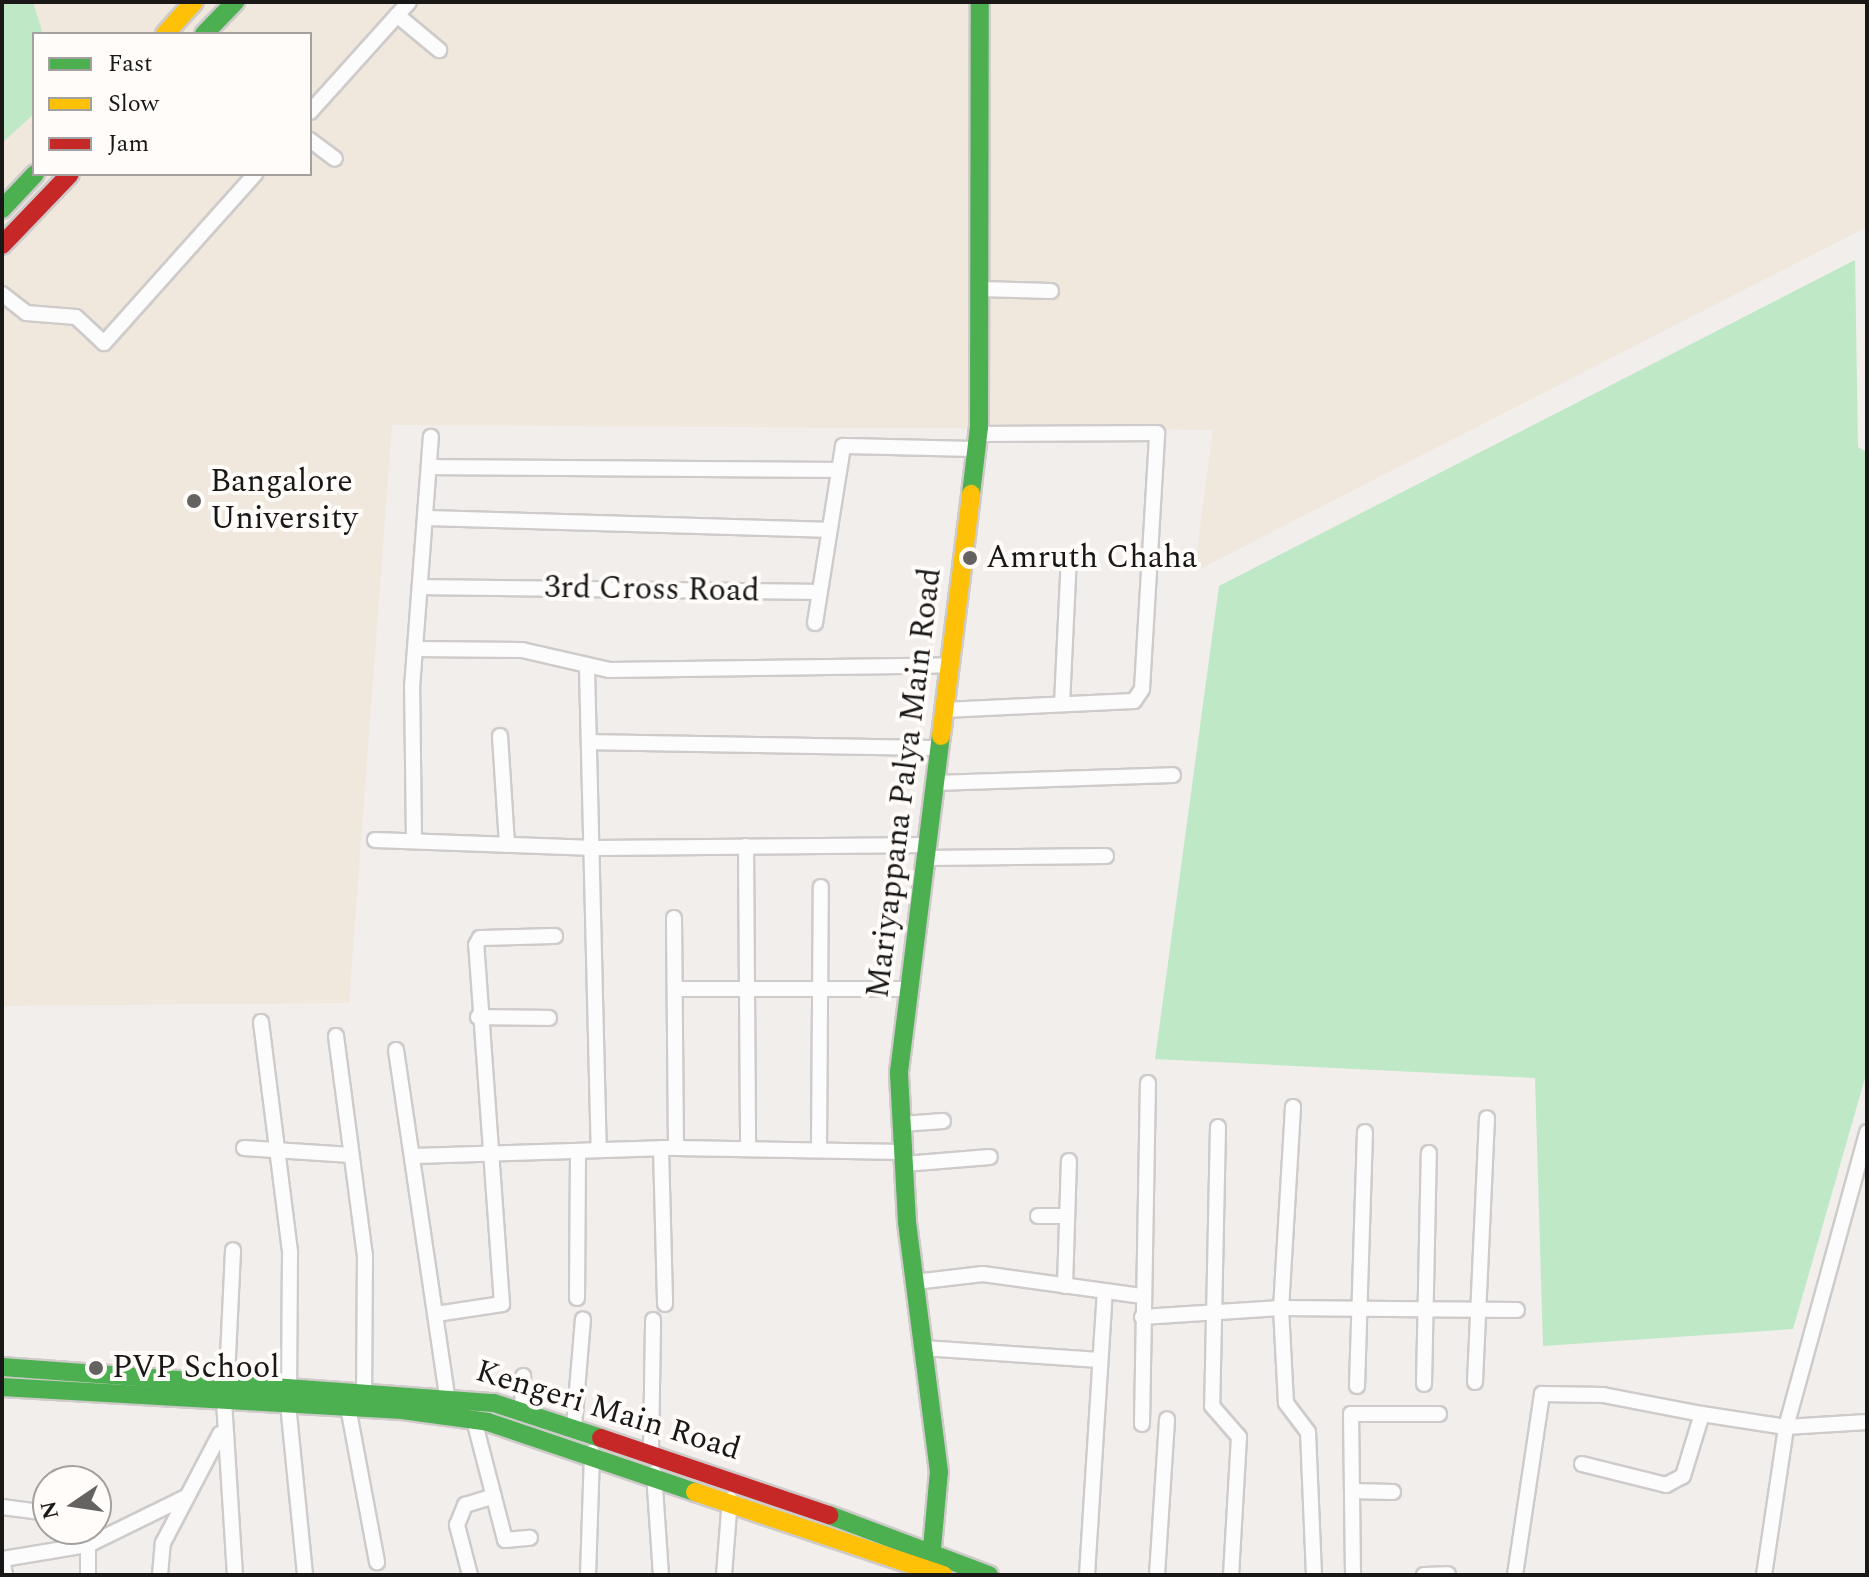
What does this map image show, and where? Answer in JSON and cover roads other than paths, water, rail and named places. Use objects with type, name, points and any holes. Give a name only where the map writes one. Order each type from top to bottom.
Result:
[{"type":"main road","points":[[167,32],[194,2]]},
{"type":"main road","points":[[206,32],[235,2]]},
{"type":"main road","name":"Mariyappana Palya Main Road","points":[[935,1566],[939,1472],[915,1282],[899,1072],[978,441],[980,2]]},
{"type":"main road","points":[[2,209],[33,176]]},
{"type":"main road","points":[[2,245],[68,176]]},
{"type":"main road","name":"Kengeri Main Road","points":[[2,1367],[227,1378],[447,1395],[522,1411],[651,1452],[935,1566]]},
{"type":"main road","name":"Kengeri Main Road","points":[[2,1387],[348,1407],[474,1420],[592,1452],[730,1498],[901,1567],[935,1566],[978,1573]]},
{"type":"street","points":[[312,110],[409,2]]},
{"type":"street","points":[[397,15],[439,50]]},
{"type":"street","points":[[312,142],[335,159]]},
{"type":"street","points":[[2,294],[26,313],[76,317],[104,343],[253,176]]},
{"type":"street","points":[[980,289],[1051,291]]},
{"type":"street","points":[[815,623],[835,470],[843,446],[1157,433],[1141,696],[944,710]]},
{"type":"street","points":[[414,841],[417,649],[431,437]]},
{"type":"street","points":[[429,467],[835,470]]},
{"type":"street","points":[[426,518],[827,530]]},
{"type":"street","points":[[1062,704],[1069,557]]},
{"type":"street","name":"3rd Cross Road","points":[[422,587],[818,592]]},
{"type":"street","points":[[417,649],[522,650],[587,669],[950,665]]},
{"type":"street","points":[[587,669],[595,848],[599,1149]]},
{"type":"street","points":[[500,736],[507,845]]},
{"type":"street","points":[[590,742],[939,748]]},
{"type":"street","points":[[935,783],[1173,775]]},
{"type":"street","points":[[375,840],[595,848],[746,846],[1106,856]]},
{"type":"street","points":[[746,846],[748,1149]]},
{"type":"street","points":[[819,1148],[817,989],[821,887]]},
{"type":"street","points":[[665,1304],[676,989],[674,918]]},
{"type":"street","points":[[436,1314],[502,1304],[478,1017],[480,938],[555,936]]},
{"type":"street","points":[[676,989],[909,989]]},
{"type":"street","points":[[478,1017],[549,1018]]},
{"type":"street","points":[[261,1022],[280,1154],[293,1339],[289,1384]]},
{"type":"street","points":[[336,1036],[365,1255],[364,1388]]},
{"type":"street","points":[[396,1050],[415,1156],[447,1395]]},
{"type":"street","points":[[1142,1424],[1148,1083]]},
{"type":"street","points":[[1293,1107],[1281,1308],[1286,1403],[1308,1432],[1314,1575]]},
{"type":"street","points":[[1475,1382],[1487,1118]]},
{"type":"street","points":[[902,1124],[943,1121]]},
{"type":"street","points":[[1218,1127],[1212,1406],[1240,1447],[1231,1575]]},
{"type":"street","points":[[1357,1386],[1365,1132]]},
{"type":"street","points":[[1764,1575],[1786,1427],[1867,1132]]},
{"type":"street","points":[[244,1148],[280,1154],[351,1155]]},
{"type":"street","points":[[415,1156],[599,1149],[819,1148],[904,1158],[990,1157]]},
{"type":"street","points":[[577,1298],[578,1152]]},
{"type":"street","points":[[1424,1384],[1429,1153]]},
{"type":"street","points":[[1065,1286],[1069,1161]]},
{"type":"street","points":[[1851,1190],[1867,1193]]},
{"type":"street","points":[[1038,1216],[1067,1216]]},
{"type":"street","points":[[227,1378],[233,1250]]},
{"type":"street","points":[[915,1282],[983,1274],[1142,1296]]},
{"type":"street","points":[[1087,1575],[1105,1292]]},
{"type":"street","points":[[1142,1317],[1281,1308],[1424,1312],[1517,1310]]},
{"type":"street","points":[[574,1426],[583,1319]]},
{"type":"street","points":[[651,1452],[653,1320]]},
{"type":"street","points":[[923,1348],[1100,1360]]},
{"type":"street","points":[[522,1411],[523,1376]]},
{"type":"street","points":[[1515,1575],[1542,1394],[1603,1395],[1786,1427],[1867,1422]]},
{"type":"street","points":[[224,1401],[222,1431],[235,1575]]},
{"type":"street","points":[[288,1404],[305,1575]]},
{"type":"street","points":[[348,1407],[377,1562]]},
{"type":"street","points":[[1353,1575],[1351,1414],[1439,1414]]},
{"type":"street","points":[[1582,1464],[1674,1483],[1702,1414]]},
{"type":"street","points":[[1157,1575],[1167,1419]]},
{"type":"street","points":[[474,1420],[505,1540],[530,1538]]},
{"type":"street","points":[[160,1575],[163,1543],[222,1431]]},
{"type":"street","points":[[588,1575],[592,1452]]},
{"type":"street","points":[[654,1473],[661,1575]]},
{"type":"street","points":[[1352,1491],[1393,1492]]},
{"type":"street","points":[[112,1533],[190,1495]]},
{"type":"street","points":[[470,1575],[457,1525],[465,1505],[494,1496]]},
{"type":"street","points":[[724,1575],[730,1498]]},
{"type":"street","points":[[2,1507],[32,1511]]},
{"type":"street","points":[[5,1575],[3,1559],[88,1545],[88,1575]]},
{"type":"street","points":[[1424,1575],[1448,1574]]},
{"type":"place","name":"Bangalore University","points":[[194,501]]},
{"type":"place","name":"Amruth Chaha","points":[[970,558]]},
{"type":"place","name":"PVP School","points":[[96,1368]]}]
